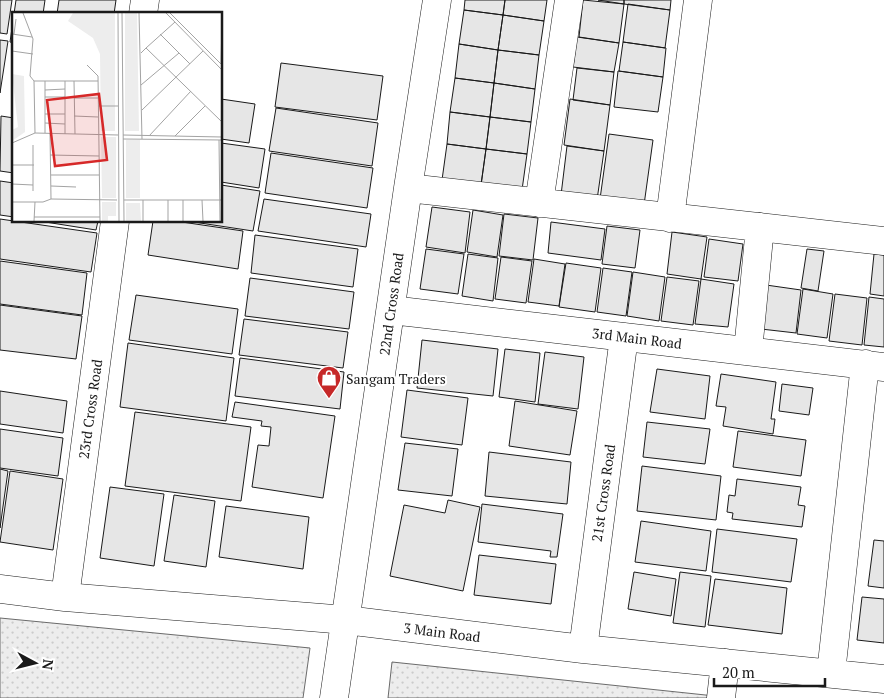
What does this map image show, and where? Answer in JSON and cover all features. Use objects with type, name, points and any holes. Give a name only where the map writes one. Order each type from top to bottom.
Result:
[{"type":"street","name":"22nd Cross Road","points":[[334,698],[437,0]]},
{"type":"street","points":[[539,203],[569,0]]},
{"type":"street","points":[[670,218],[698,0]]},
{"type":"street","points":[[408,188],[884,241]]},
{"type":"street","name":"23rd Cross Road","points":[[65,597],[115,222]]},
{"type":"street","points":[[748,351],[760,227]]},
{"type":"street","name":"3rd Main Road","points":[[391,310],[874,366]]},
{"type":"street","name":"21st Cross Road","points":[[582,650],[624,337]]},
{"type":"street","points":[[830,673],[874,366]]},
{"type":"street","name":"3 Main Road","points":[[0,589],[65,597],[346,620],[582,650],[884,679]]},
{"type":"street","points":[[721,698],[726,663]]},
{"type":"shaded area","points":[[0,618],[310,648],[303,698],[0,698]]},
{"type":"shaded area","points":[[392,662],[734,698],[388,698]]},
{"type":"building","points":[[0,0],[12,0],[7,34],[0,33]]},
{"type":"building","points":[[16,0],[45,0],[43,12],[14,12]]},
{"type":"building","points":[[59,0],[116,0],[114,12],[57,12]]},
{"type":"building","points":[[465,0],[505,0],[503,15],[464,10]]},
{"type":"building","points":[[505,0],[547,0],[544,21],[503,15]]},
{"type":"building","points":[[583,0],[624,4],[619,43],[579,37]]},
{"type":"building","points":[[598,0],[624,0],[624,4]]},
{"type":"building","points":[[624,0],[671,0],[670,10],[624,4]]},
{"type":"building","points":[[628,4],[670,10],[665,48],[623,42]]},
{"type":"building","points":[[464,10],[503,15],[498,50],[459,44]]},
{"type":"building","points":[[503,15],[544,21],[539,55],[498,50]]},
{"type":"building","points":[[577,37],[619,43],[614,72],[573,67]]},
{"type":"building","points":[[0,40],[8,41],[0,93]]},
{"type":"building","points":[[623,42],[666,48],[663,77],[619,71]]},
{"type":"building","points":[[459,44],[498,50],[494,83],[455,78]]},
{"type":"building","points":[[498,50],[539,55],[535,89],[494,83]]},
{"type":"building","points":[[281,63],[383,76],[377,120],[275,107]]},
{"type":"building","points":[[577,68],[614,72],[610,105],[573,100]]},
{"type":"building","points":[[618,71],[663,77],[658,112],[614,107]]},
{"type":"building","points":[[455,78],[494,83],[490,117],[450,112]]},
{"type":"building","points":[[494,83],[535,89],[531,122],[490,117]]},
{"type":"building","points":[[222,99],[255,104],[249,143],[222,139]]},
{"type":"building","points":[[570,99],[610,105],[604,151],[564,145]]},
{"type":"building","points":[[276,108],[378,123],[372,166],[269,151]]},
{"type":"building","points":[[450,112],[490,117],[486,149],[447,144]]},
{"type":"building","points":[[1,116],[12,118],[12,173],[0,171]]},
{"type":"building","points":[[490,117],[531,122],[527,154],[486,149]]},
{"type":"building","points":[[609,134],[653,140],[644,205],[600,199]]},
{"type":"building","points":[[222,143],[265,149],[259,188],[222,182]]},
{"type":"building","points":[[447,144],[486,149],[481,185],[442,180]]},
{"type":"building","points":[[567,146],[604,151],[597,200],[561,195]]},
{"type":"building","points":[[486,149],[527,154],[522,190],[481,185]]},
{"type":"building","points":[[271,153],[373,168],[367,208],[265,193]]},
{"type":"building","points":[[0,181],[12,183],[12,217],[0,215]]},
{"type":"building","points":[[222,185],[260,191],[253,231],[194,222],[222,222]]},
{"type":"building","points":[[264,199],[371,214],[366,247],[258,231]]},
{"type":"building","points":[[432,207],[470,212],[465,253],[426,247]]},
{"type":"building","points":[[473,210],[503,215],[497,257],[467,252]]},
{"type":"building","points":[[504,214],[538,218],[533,260],[499,256]]},
{"type":"building","points":[[0,219],[97,233],[91,272],[0,259]]},
{"type":"building","points":[[45,222],[98,222],[96,230]]},
{"type":"building","points":[[153,222],[182,222],[243,231],[238,269],[148,255]]},
{"type":"building","points":[[551,222],[605,229],[601,260],[548,253]]},
{"type":"building","points":[[607,226],[640,230],[635,268],[602,264]]},
{"type":"building","points":[[672,232],[707,237],[701,279],[667,274]]},
{"type":"building","points":[[255,235],[358,249],[353,287],[251,273]]},
{"type":"building","points":[[709,239],[743,244],[738,281],[704,277]]},
{"type":"building","points":[[426,249],[464,254],[458,294],[420,289]]},
{"type":"building","points":[[807,249],[824,251],[818,291],[801,288]]},
{"type":"building","points":[[468,254],[498,258],[493,301],[462,296]]},
{"type":"building","points":[[874,254],[884,255],[884,296],[870,294]]},
{"type":"building","points":[[501,257],[532,261],[526,303],[495,299]]},
{"type":"building","points":[[534,259],[565,264],[559,306],[528,302]]},
{"type":"building","points":[[0,261],[87,273],[82,315],[0,304]]},
{"type":"building","points":[[566,263],[601,268],[595,312],[559,307]]},
{"type":"building","points":[[603,268],[632,272],[626,316],[597,312]]},
{"type":"building","points":[[633,272],[665,277],[659,321],[627,316]]},
{"type":"building","points":[[667,277],[699,281],[693,325],[661,321]]},
{"type":"building","points":[[250,278],[354,292],[349,329],[245,316]]},
{"type":"building","points":[[701,279],[734,284],[728,327],[695,324]]},
{"type":"building","points":[[766,285],[801,290],[796,333],[761,329]]},
{"type":"building","points":[[803,289],[833,294],[827,338],[797,334]]},
{"type":"building","points":[[835,294],[867,298],[862,345],[829,341]]},
{"type":"building","points":[[136,295],[238,309],[232,354],[129,340]]},
{"type":"building","points":[[869,297],[884,299],[884,347],[864,345]]},
{"type":"building","points":[[0,305],[82,316],[76,359],[0,350]]},
{"type":"building","points":[[244,319],[348,332],[343,368],[239,355]]},
{"type":"building","points":[[422,340],[498,349],[493,396],[417,388]]},
{"type":"building","points":[[128,343],[234,358],[226,421],[120,407]]},
{"type":"building","points":[[505,349],[540,353],[535,402],[499,397]]},
{"type":"building","points":[[545,352],[584,357],[578,409],[538,404]]},
{"type":"building","points":[[240,358],[344,372],[340,409],[235,396]]},
{"type":"building","points":[[657,369],[710,376],[705,419],[650,412]]},
{"type":"building","points":[[721,374],[776,382],[771,419],[775,419],[773,434],[723,426],[726,407],[716,406]]},
{"type":"building","points":[[782,384],[813,388],[809,415],[779,411]]},
{"type":"building","points":[[407,390],[468,398],[462,445],[401,437]]},
{"type":"building","points":[[0,391],[67,401],[63,433],[0,424]]},
{"type":"building","points":[[515,401],[577,411],[570,455],[509,446]]},
{"type":"building","points":[[235,402],[335,416],[323,498],[252,487],[258,445],[269,446],[271,427],[261,426],[262,421],[232,417]]},
{"type":"building","points":[[135,412],[251,427],[241,501],[125,486]]},
{"type":"building","points":[[647,422],[710,429],[705,464],[643,457]]},
{"type":"building","points":[[0,429],[63,438],[58,476],[0,468]]},
{"type":"building","points":[[738,431],[806,440],[801,476],[733,467]]},
{"type":"building","points":[[405,443],[458,449],[452,496],[398,490]]},
{"type":"building","points":[[489,452],[571,462],[567,504],[485,496]]},
{"type":"building","points":[[642,466],[721,476],[716,520],[637,511]]},
{"type":"building","points":[[0,469],[8,471],[0,528]]},
{"type":"building","points":[[10,471],[63,479],[53,550],[0,542]]},
{"type":"building","points":[[737,479],[801,487],[798,505],[805,506],[802,527],[732,519],[733,513],[727,512],[729,495],[735,496]]},
{"type":"building","points":[[110,487],[164,494],[154,566],[100,558]]},
{"type":"building","points":[[174,495],[215,501],[206,567],[164,561]]},
{"type":"building","points":[[448,500],[480,507],[463,591],[390,576],[404,505],[445,513]]},
{"type":"building","points":[[482,504],[563,514],[557,557],[550,557],[551,551],[478,542]]},
{"type":"building","points":[[226,506],[309,517],[303,569],[219,557]]},
{"type":"building","points":[[641,521],[711,531],[706,571],[635,562]]},
{"type":"building","points":[[717,529],[797,539],[791,582],[712,572]]},
{"type":"building","points":[[874,540],[884,541],[884,588],[868,586]]},
{"type":"building","points":[[479,555],[556,564],[551,604],[474,595]]},
{"type":"building","points":[[634,572],[676,579],[671,616],[628,609]]},
{"type":"building","points":[[680,572],[711,576],[705,627],[673,623]]},
{"type":"building","points":[[715,579],[787,588],[782,634],[708,625]]},
{"type":"building","points":[[862,597],[884,599],[884,643],[857,640]]},
{"type":"place","name":"Sangam Traders","points":[[329,399]]}]
